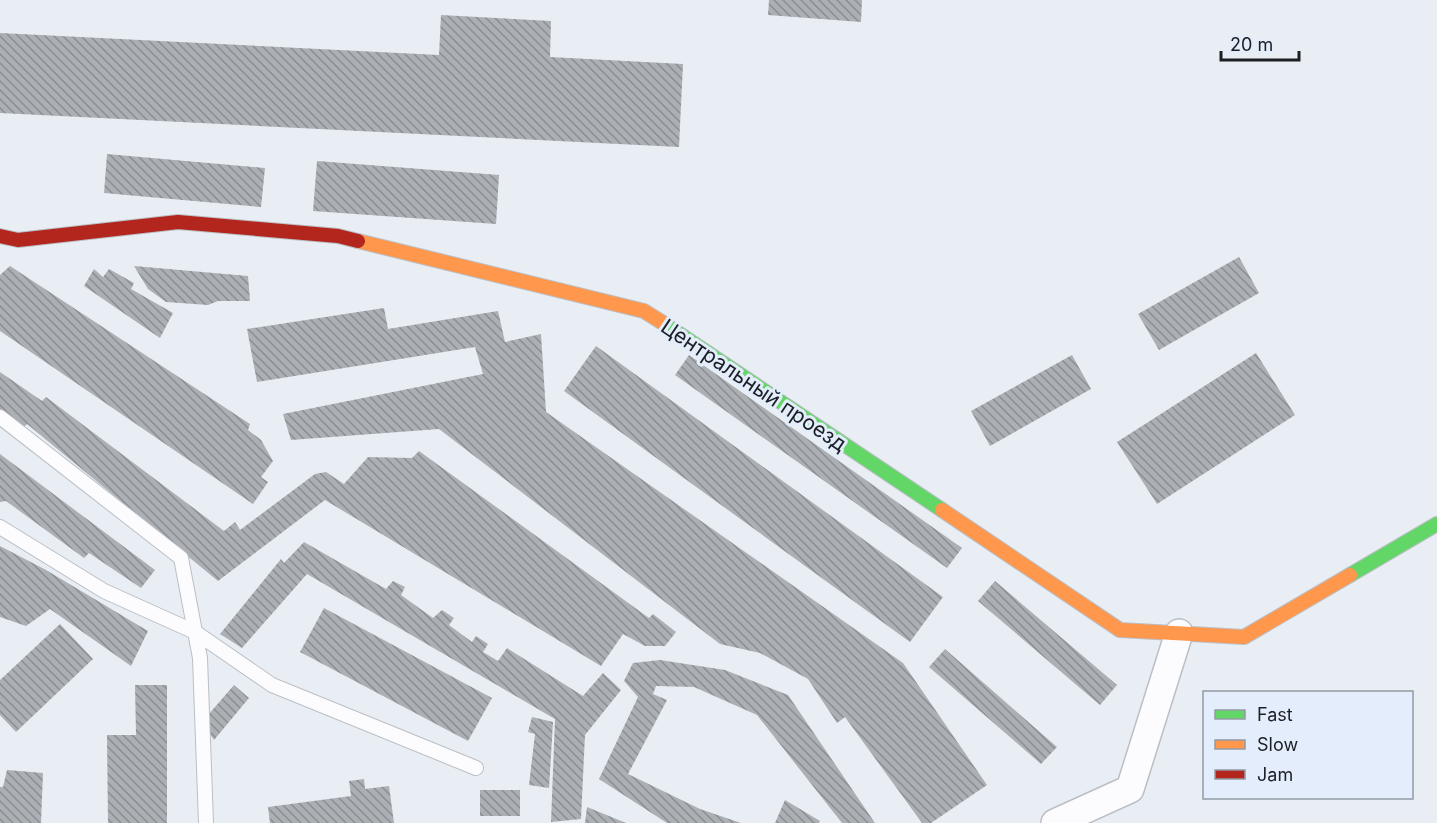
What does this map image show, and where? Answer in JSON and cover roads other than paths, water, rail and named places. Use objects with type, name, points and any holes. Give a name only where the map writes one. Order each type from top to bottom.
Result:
[{"type":"street","name":"Центральный проезд","points":[[0,236],[18,240],[177,222],[338,236],[644,311],[1120,630],[1244,637],[1437,524]]},
{"type":"street","points":[[1055,823],[1130,789],[1179,633]]},
{"type":"lane","points":[[0,417],[181,558],[200,658],[206,823]]},
{"type":"lane","points":[[0,527],[104,591],[195,632],[272,685],[477,768]]}]
